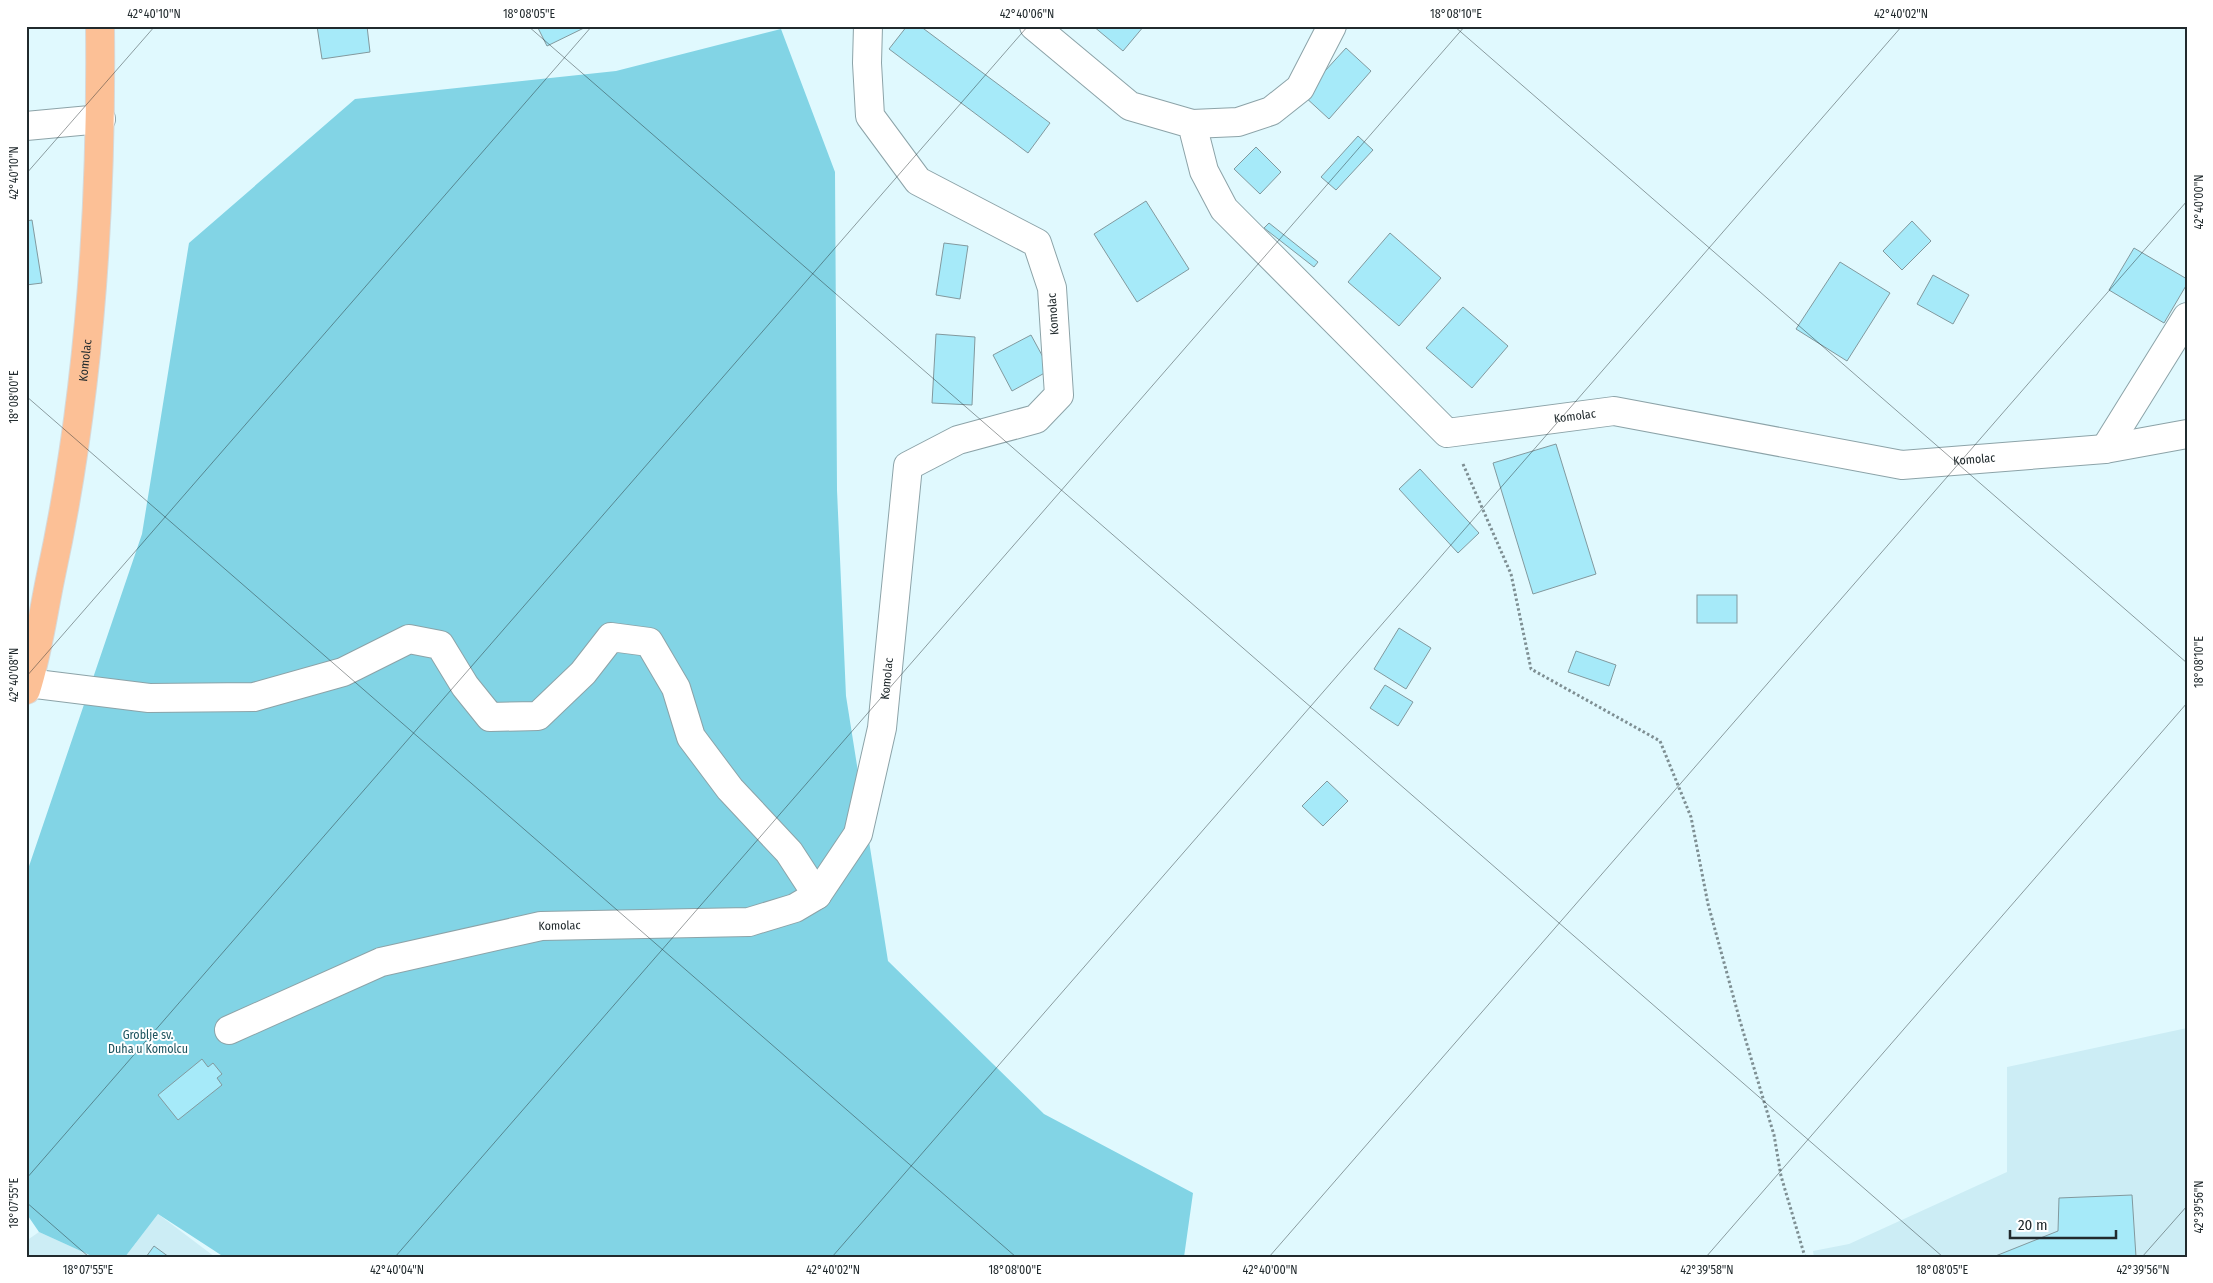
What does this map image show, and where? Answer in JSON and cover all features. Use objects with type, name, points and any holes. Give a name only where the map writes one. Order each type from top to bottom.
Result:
[{"type":"main road","name":"Komolac","points":[[27,686],[62,528],[78,424],[91,311],[101,119],[100,26]]},
{"type":"street","name":"Komolac","points":[[229,1030],[381,962],[541,926],[749,922],[795,908],[817,895],[858,834],[882,728],[908,466],[958,440],[1036,419],[1059,395],[1052,288],[1037,243],[918,181],[870,116],[867,64],[868,26]]},
{"type":"street","points":[[1034,26],[1130,106],[1192,124],[1238,122],[1271,111],[1300,88],[1332,26]]},
{"type":"street","points":[[26,126],[101,119]]},
{"type":"street","points":[[1192,124],[1204,171],[1224,209],[1447,432]]},
{"type":"street","points":[[2105,449],[2187,316]]},
{"type":"street","name":"Komolac","points":[[1447,432],[1614,411],[1902,465],[2105,449],[2187,434]]},
{"type":"street","points":[[27,686],[149,698],[254,697],[343,672],[409,639],[440,645],[465,686],[490,717],[538,716],[583,673],[611,637],[649,642],[676,688],[691,737],[730,789],[789,852],[817,895]]},
{"type":"path","points":[[1447,432],[1474,486],[1511,574],[1531,669],[1660,741],[1691,817],[1708,904],[1740,1022],[1774,1135],[1781,1176],[1805,1257]]},
{"type":"shaded area","points":[[2187,1028],[2187,1257],[1814,1257],[1813,1251],[1849,1244],[2007,1172],[2007,1067]]},
{"type":"shaded area","points":[[158,1214],[215,1257],[125,1257]]},
{"type":"shaded area","points":[[39,1232],[94,1257],[26,1257],[26,1241]]},
{"type":"green space","name":"Groblje sv. Duha u Komolcu","points":[[781,29],[835,172],[837,490],[846,696],[888,961],[1044,1114],[1193,1193],[1184,1257],[224,1257],[158,1214],[125,1257],[94,1257],[39,1232],[26,1213],[26,875],[142,534],[189,243],[355,99],[616,71]]},
{"type":"building","points":[[317,26],[367,26],[370,52],[322,59]]},
{"type":"building","points":[[537,26],[588,26],[547,46]]},
{"type":"building","points":[[907,26],[920,26],[1050,123],[1028,153],[889,49]]},
{"type":"building","points":[[1093,26],[1144,26],[1123,51]]},
{"type":"building","points":[[1346,48],[1371,71],[1329,119],[1303,95]]},
{"type":"building","points":[[1358,136],[1373,150],[1336,190],[1321,177]]},
{"type":"building","points":[[1256,147],[1281,172],[1260,194],[1234,169]]},
{"type":"building","points":[[1146,201],[1189,269],[1137,302],[1094,234]]},
{"type":"building","points":[[32,220],[42,283],[26,285],[26,221]]},
{"type":"building","points":[[1912,221],[1931,241],[1902,270],[1883,251]]},
{"type":"building","points":[[1269,223],[1318,262],[1314,267],[1264,228]]},
{"type":"building","points":[[1390,233],[1441,278],[1399,326],[1348,282]]},
{"type":"building","points":[[944,243],[968,246],[960,299],[936,295]]},
{"type":"building","points":[[2134,248],[2187,279],[2187,284],[2164,323],[2109,290]]},
{"type":"building","points":[[1840,262],[1890,293],[1847,361],[1796,329]]},
{"type":"building","points":[[1933,275],[1969,295],[1953,324],[1917,304]]},
{"type":"building","points":[[1463,307],[1508,346],[1472,388],[1426,348]]},
{"type":"building","points":[[936,334],[975,337],[972,405],[932,403]]},
{"type":"building","points":[[1031,335],[1050,370],[1012,391],[993,355]]},
{"type":"building","points":[[1556,444],[1596,574],[1533,594],[1493,463]]},
{"type":"building","points":[[1420,469],[1479,533],[1458,553],[1399,489]]},
{"type":"building","points":[[1697,595],[1737,595],[1737,623],[1697,623]]},
{"type":"building","points":[[1399,628],[1431,648],[1406,689],[1374,669]]},
{"type":"building","points":[[1576,651],[1616,665],[1609,686],[1568,672]]},
{"type":"building","points":[[1385,685],[1413,702],[1398,726],[1370,708]]},
{"type":"building","points":[[1327,781],[1348,801],[1323,826],[1302,806]]},
{"type":"building","points":[[202,1059],[208,1067],[213,1063],[222,1074],[217,1078],[222,1085],[178,1120],[158,1095]]},
{"type":"building","points":[[2132,1195],[2136,1257],[1993,1257],[2058,1231],[2059,1198]]},
{"type":"building","points":[[154,1246],[169,1257],[146,1257]]}]
